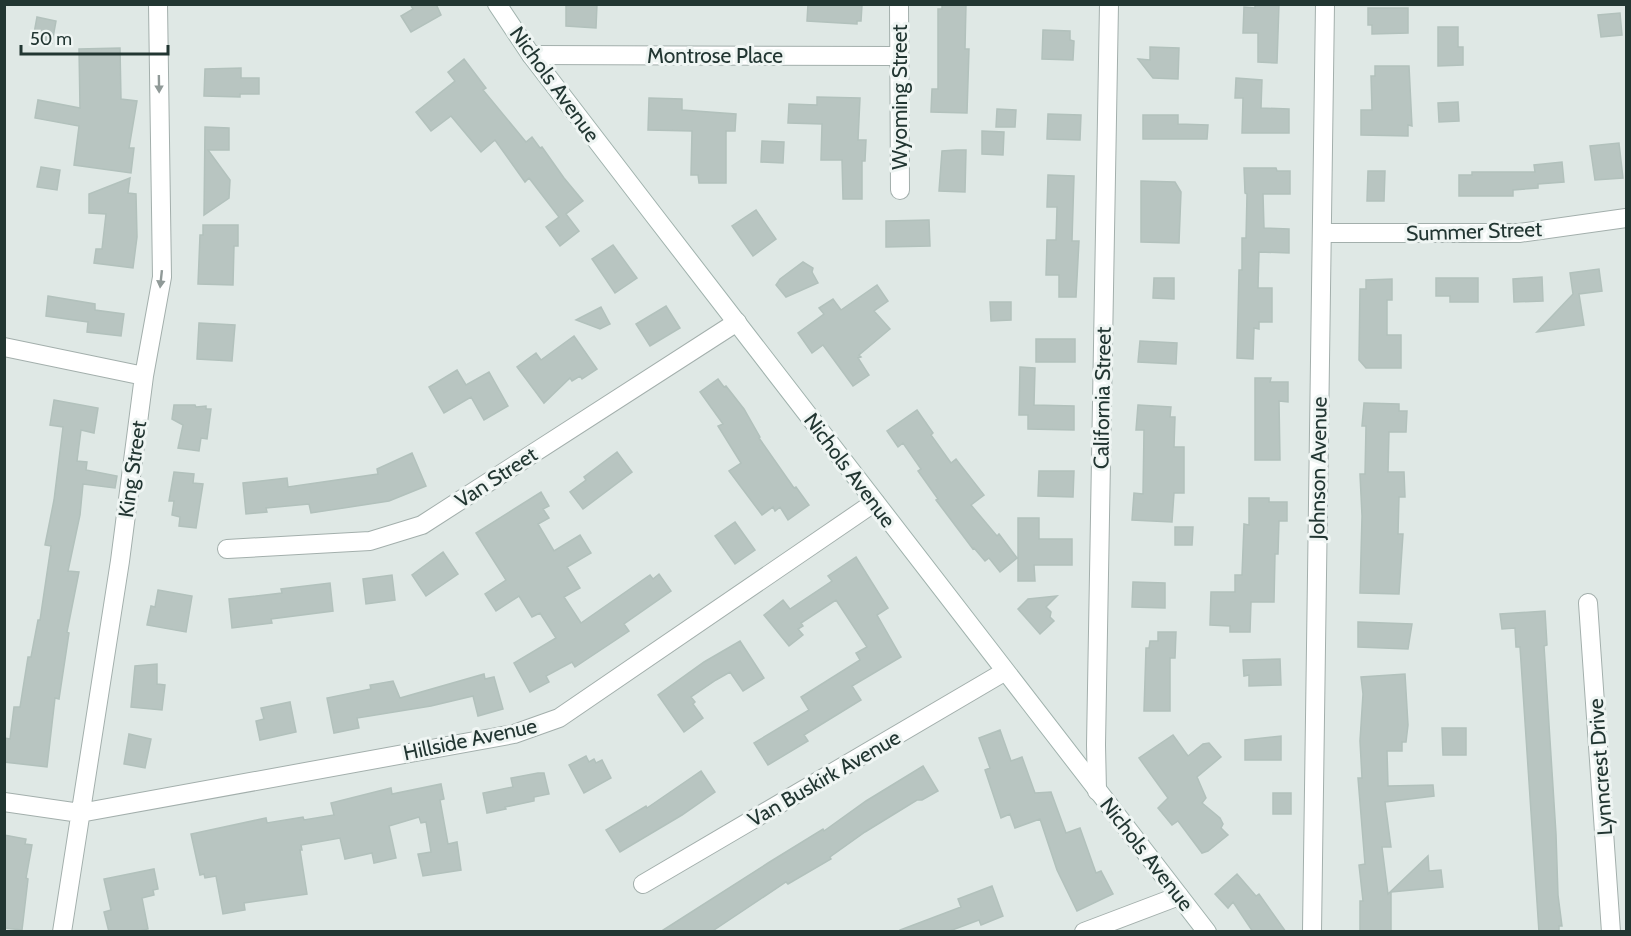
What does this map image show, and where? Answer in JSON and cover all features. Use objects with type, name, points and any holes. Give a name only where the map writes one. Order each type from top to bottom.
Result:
[{"type":"street","name":"King Street","points":[[62,932],[120,561],[144,376],[162,277],[158,4]]},
{"type":"street","name":"Nichols Avenue","points":[[497,4],[531,54],[1004,672],[1207,932]]},
{"type":"street","name":"Wyoming Street","points":[[899,4],[900,190]]},
{"type":"street","name":"California Street","points":[[1097,791],[1096,733],[1109,4]]},
{"type":"street","name":"Johnson Avenue","points":[[1312,932],[1324,4]]},
{"type":"street","name":"Montrose Place","points":[[531,54],[899,56]]},
{"type":"street","name":"Summer Street","points":[[1322,233],[1519,233],[1626,218]]},
{"type":"street","name":"Van Street","points":[[227,549],[370,541],[422,525],[737,322]]},
{"type":"street","points":[[4,347],[144,376]]},
{"type":"street","name":"Hillside Avenue","points":[[4,802],[80,813],[514,734],[559,718],[875,502]]},
{"type":"street","name":"Lynncrest Drive","points":[[1588,603],[1611,932]]},
{"type":"street","name":"Van Buskirk Avenue","points":[[643,884],[1004,672]]},
{"type":"street","points":[[1084,932],[1179,896]]},
{"type":"building","points":[[410,4],[436,4],[441,15],[411,32],[401,16],[413,9]]},
{"type":"building","points":[[566,4],[597,4],[596,28],[566,26]]},
{"type":"building","points":[[808,4],[862,5],[861,21],[857,21],[857,24],[807,21]]},
{"type":"building","points":[[942,4],[966,4],[965,49],[969,49],[967,113],[931,112],[932,89],[938,89],[938,9],[942,9]]},
{"type":"building","points":[[1255,4],[1279,4],[1277,63],[1258,62],[1258,33],[1243,33],[1244,7],[1255,8]]},
{"type":"building","points":[[1368,8],[1408,8],[1408,33],[1372,34],[1372,25],[1368,25]]},
{"type":"building","points":[[1620,13],[1622,35],[1601,37],[1598,15]]},
{"type":"building","points":[[37,17],[56,21],[52,43],[33,39]]},
{"type":"building","points":[[1438,27],[1458,27],[1458,47],[1463,47],[1463,65],[1438,66]]},
{"type":"building","points":[[1043,30],[1070,31],[1070,40],[1074,41],[1073,60],[1042,59]]},
{"type":"building","points":[[1150,47],[1179,48],[1178,79],[1153,78],[1138,59],[1150,60]]},
{"type":"building","points":[[120,48],[121,99],[137,101],[129,148],[134,148],[131,173],[74,165],[79,126],[35,118],[38,100],[80,108],[79,49]]},
{"type":"building","points":[[464,59],[486,88],[483,90],[526,142],[532,137],[540,148],[542,147],[583,201],[566,214],[579,231],[560,246],[546,227],[559,217],[529,178],[525,182],[495,140],[481,152],[451,116],[431,131],[416,112],[455,81],[448,72]]},
{"type":"building","points":[[1375,66],[1409,66],[1412,126],[1408,125],[1408,136],[1361,135],[1361,110],[1372,110],[1371,76],[1375,76]]},
{"type":"building","points":[[241,68],[241,78],[259,78],[259,94],[240,94],[240,97],[204,96],[205,69]]},
{"type":"building","points":[[1236,78],[1262,80],[1261,108],[1289,109],[1289,133],[1242,133],[1243,98],[1235,98]]},
{"type":"building","points":[[817,97],[860,98],[858,140],[866,140],[865,161],[862,161],[862,199],[843,199],[842,160],[821,160],[822,124],[788,123],[789,104],[817,105]]},
{"type":"building","points":[[649,98],[682,99],[682,110],[736,114],[735,131],[726,131],[726,183],[699,183],[698,175],[691,175],[692,131],[648,130]]},
{"type":"building","points":[[1458,102],[1459,121],[1439,122],[1438,103]]},
{"type":"building","points":[[997,109],[1016,110],[1015,127],[996,127]]},
{"type":"building","points":[[1048,114],[1081,115],[1080,140],[1047,139]]},
{"type":"building","points":[[1143,115],[1178,115],[1178,124],[1208,125],[1207,139],[1143,139]]},
{"type":"building","points":[[205,127],[229,128],[229,150],[208,150],[230,180],[229,198],[204,215]]},
{"type":"building","points":[[982,131],[1004,132],[1003,155],[982,154]]},
{"type":"building","points":[[762,141],[784,142],[783,163],[761,162]]},
{"type":"building","points":[[1619,143],[1623,178],[1595,180],[1590,146]]},
{"type":"building","points":[[966,150],[965,192],[939,191],[942,151]]},
{"type":"building","points":[[1562,162],[1564,182],[1538,184],[1538,188],[1513,190],[1513,196],[1459,196],[1459,175],[1472,175],[1472,172],[1535,172],[1534,165]]},
{"type":"building","points":[[41,167],[60,170],[57,190],[37,187]]},
{"type":"building","points":[[1244,168],[1276,168],[1277,171],[1290,171],[1290,194],[1263,194],[1264,228],[1289,229],[1289,253],[1259,252],[1258,288],[1272,288],[1272,322],[1259,322],[1259,329],[1254,328],[1253,359],[1237,358],[1239,270],[1242,270],[1242,238],[1246,238],[1247,194],[1245,193]]},
{"type":"building","points":[[1368,171],[1385,171],[1384,201],[1367,201]]},
{"type":"building","points":[[1048,175],[1074,176],[1072,241],[1079,241],[1076,297],[1059,297],[1059,275],[1046,275],[1047,240],[1056,240],[1057,207],[1047,207]]},
{"type":"building","points":[[130,178],[128,193],[136,194],[137,237],[133,268],[94,263],[96,249],[102,249],[106,214],[89,213],[89,194]]},
{"type":"building","points":[[1141,181],[1175,182],[1181,192],[1179,243],[1141,242]]},
{"type":"building","points":[[756,210],[776,239],[753,256],[732,226]]},
{"type":"building","points":[[929,220],[930,246],[886,247],[886,221]]},
{"type":"building","points":[[203,225],[238,225],[238,246],[234,246],[233,285],[198,284],[200,235],[203,235]]},
{"type":"building","points":[[613,245],[637,278],[615,293],[592,259]]},
{"type":"building","points":[[803,262],[813,268],[812,272],[818,283],[786,297],[776,285],[780,279]]},
{"type":"building","points":[[1599,269],[1602,291],[1579,294],[1584,325],[1537,332],[1573,294],[1570,273]]},
{"type":"building","points":[[1542,277],[1543,301],[1514,302],[1513,279]]},
{"type":"building","points":[[1154,278],[1174,278],[1174,299],[1153,298]]},
{"type":"building","points":[[1436,278],[1478,278],[1478,302],[1450,302],[1450,296],[1436,296]]},
{"type":"building","points":[[1392,279],[1392,300],[1387,300],[1387,335],[1401,335],[1401,368],[1366,368],[1359,360],[1360,289],[1366,289],[1366,280]]},
{"type":"building","points":[[877,285],[888,301],[874,311],[890,329],[859,355],[861,357],[858,358],[869,375],[853,386],[823,345],[812,353],[798,333],[824,314],[819,308],[833,299],[841,310]]},
{"type":"building","points":[[48,296],[95,304],[95,310],[124,314],[121,336],[87,332],[88,322],[46,316]]},
{"type":"building","points":[[990,302],[1011,302],[1011,320],[991,321]]},
{"type":"building","points":[[666,306],[680,328],[650,346],[636,324]]},
{"type":"building","points":[[601,307],[610,324],[600,329],[576,320]]},
{"type":"building","points":[[199,323],[235,325],[232,361],[197,359]]},
{"type":"building","points":[[574,336],[597,369],[582,379],[580,376],[572,381],[570,378],[544,403],[517,367],[536,353],[541,360]]},
{"type":"building","points":[[1036,339],[1075,339],[1075,362],[1036,362]]},
{"type":"building","points":[[1140,341],[1177,343],[1176,364],[1138,362]]},
{"type":"building","points":[[1020,367],[1035,368],[1034,405],[1074,406],[1074,430],[1028,429],[1028,415],[1019,415]]},
{"type":"building","points":[[457,370],[466,385],[489,372],[508,406],[484,420],[471,397],[444,413],[429,387]]},
{"type":"building","points":[[1255,378],[1271,378],[1270,382],[1288,382],[1288,402],[1279,401],[1280,460],[1255,460]]},
{"type":"building","points":[[718,379],[744,409],[759,438],[794,488],[796,487],[809,505],[788,520],[780,507],[775,511],[773,507],[762,515],[729,471],[741,463],[718,426],[723,424],[700,392]]},
{"type":"building","points":[[54,400],[98,408],[94,433],[81,430],[77,461],[87,462],[86,470],[117,476],[115,488],[83,484],[80,515],[68,571],[79,572],[67,632],[69,633],[59,699],[55,698],[47,767],[4,762],[4,738],[10,739],[14,707],[20,707],[28,657],[31,657],[38,620],[40,620],[51,546],[45,545],[54,500],[63,427],[50,425]]},
{"type":"building","points":[[1364,403],[1399,404],[1399,411],[1407,411],[1406,432],[1389,432],[1388,472],[1404,472],[1405,497],[1399,497],[1398,534],[1403,534],[1399,594],[1360,593],[1362,516],[1360,474],[1365,474],[1366,426],[1362,426]]},
{"type":"building","points":[[174,405],[206,406],[206,409],[211,409],[207,439],[201,438],[199,451],[178,448],[183,425],[172,419]]},
{"type":"building","points":[[1138,405],[1171,407],[1170,417],[1175,417],[1174,447],[1184,447],[1184,493],[1174,493],[1172,522],[1132,520],[1134,493],[1143,494],[1144,430],[1136,430]]},
{"type":"building","points":[[917,410],[951,463],[956,459],[984,495],[971,505],[997,536],[999,534],[1017,558],[1000,572],[989,558],[985,561],[973,549],[936,500],[938,499],[918,471],[921,469],[903,443],[898,447],[887,431]]},
{"type":"building","points":[[617,452],[632,472],[583,509],[570,492],[586,480],[584,477]]},
{"type":"building","points":[[412,453],[426,486],[389,501],[311,513],[309,504],[266,508],[267,512],[246,514],[243,483],[287,478],[288,487],[378,474],[377,469]]},
{"type":"building","points":[[1039,471],[1074,471],[1073,497],[1038,496]]},
{"type":"building","points":[[174,472],[194,474],[193,483],[203,484],[196,528],[179,526],[180,517],[172,515],[174,501],[169,501]]},
{"type":"building","points":[[541,492],[549,506],[543,509],[549,518],[538,524],[554,551],[580,535],[591,553],[567,567],[580,588],[564,597],[581,623],[650,575],[653,579],[659,574],[671,591],[624,624],[629,631],[575,667],[572,662],[546,676],[549,682],[530,692],[514,663],[556,638],[540,613],[532,617],[519,596],[496,611],[485,594],[506,580],[476,533]]},
{"type":"building","points":[[1249,498],[1269,498],[1269,502],[1287,502],[1287,521],[1279,521],[1278,554],[1275,554],[1274,602],[1251,602],[1250,632],[1230,632],[1230,626],[1210,625],[1211,592],[1235,592],[1235,575],[1242,575],[1244,524],[1249,525]]},
{"type":"building","points":[[1018,518],[1039,518],[1039,539],[1072,539],[1072,565],[1034,565],[1035,581],[1018,581]]},
{"type":"building","points":[[735,522],[755,550],[735,564],[715,536]]},
{"type":"building","points":[[1175,527],[1193,527],[1192,545],[1175,545]]},
{"type":"building","points":[[443,552],[458,574],[426,596],[412,575]]},
{"type":"building","points":[[856,557],[888,608],[877,615],[901,657],[852,686],[861,700],[804,735],[808,741],[768,765],[754,743],[809,710],[801,697],[860,660],[856,653],[867,647],[836,600],[801,623],[803,626],[798,629],[803,635],[789,646],[764,615],[783,600],[790,609],[832,581],[828,576]]},
{"type":"building","points":[[392,575],[395,600],[366,604],[363,579]]},
{"type":"building","points":[[1133,582],[1165,583],[1165,608],[1132,607]]},
{"type":"building","points":[[330,583],[333,611],[271,619],[272,623],[232,628],[229,599],[282,593],[281,589]]},
{"type":"building","points":[[158,590],[192,596],[186,632],[147,625],[151,606],[155,607]]},
{"type":"building","points":[[1057,596],[1046,607],[1051,612],[1050,617],[1054,621],[1040,634],[1018,609],[1028,599]]},
{"type":"building","points":[[1545,611],[1547,645],[1544,646],[1558,895],[1562,926],[1559,926],[1559,932],[1539,932],[1520,647],[1516,647],[1515,628],[1502,629],[1500,614]]},
{"type":"building","points":[[1358,622],[1412,624],[1408,649],[1358,647]]},
{"type":"building","points":[[1158,632],[1176,632],[1175,658],[1170,658],[1170,711],[1144,711],[1146,648],[1149,648],[1150,641],[1158,641]]},
{"type":"building","points":[[740,641],[764,678],[743,691],[730,672],[716,680],[691,697],[703,718],[684,732],[658,695],[704,662]]},
{"type":"building","points":[[1280,659],[1281,685],[1249,686],[1249,675],[1244,676],[1243,660]]},
{"type":"building","points":[[157,664],[157,684],[165,685],[162,710],[131,707],[135,666]]},
{"type":"building","points":[[484,674],[485,679],[494,677],[503,709],[478,716],[473,696],[431,706],[357,718],[359,728],[334,733],[327,698],[371,689],[370,685],[393,681],[400,698]]},
{"type":"building","points":[[1405,674],[1408,725],[1406,742],[1402,742],[1402,751],[1387,751],[1388,786],[1433,785],[1434,796],[1385,802],[1391,847],[1382,847],[1388,894],[1428,856],[1429,871],[1441,870],[1443,887],[1391,892],[1391,932],[1360,932],[1360,901],[1363,901],[1359,865],[1365,864],[1358,778],[1362,778],[1360,741],[1363,694],[1361,677]]},
{"type":"building","points":[[290,702],[296,732],[260,740],[256,721],[264,719],[261,708]]},
{"type":"building","points":[[1442,728],[1466,728],[1466,755],[1443,755]]},
{"type":"building","points":[[1000,730],[1011,761],[1022,757],[1035,793],[1051,792],[1066,833],[1080,828],[1096,873],[1101,871],[1113,894],[1077,911],[1057,870],[1040,819],[1015,828],[1010,814],[1001,818],[985,770],[990,768],[979,738]]},
{"type":"building","points":[[129,734],[151,739],[145,768],[124,764]]},
{"type":"building","points":[[1173,735],[1188,756],[1203,744],[1209,743],[1221,757],[1197,777],[1206,798],[1202,803],[1220,818],[1223,824],[1221,828],[1228,835],[1202,853],[1178,821],[1172,825],[1158,808],[1168,798],[1139,758]]},
{"type":"building","points":[[1281,736],[1281,760],[1245,760],[1245,740]]},
{"type":"building","points":[[586,756],[589,762],[594,759],[596,763],[602,760],[611,778],[584,793],[569,765]]},
{"type":"building","points":[[923,766],[938,791],[922,800],[917,800],[865,832],[830,857],[831,859],[788,884],[786,882],[711,932],[660,932],[823,829],[824,831],[866,801]]},
{"type":"building","points":[[701,771],[715,792],[682,815],[620,852],[606,830],[646,806],[647,808]]},
{"type":"building","points":[[544,773],[549,794],[534,797],[534,801],[487,813],[483,793],[513,787],[511,778]]},
{"type":"building","points":[[441,784],[444,799],[440,800],[448,844],[457,842],[461,870],[423,876],[418,854],[431,852],[426,822],[421,823],[419,817],[389,826],[396,858],[374,863],[372,853],[345,859],[340,838],[301,845],[307,894],[244,903],[245,910],[223,914],[216,876],[205,878],[204,874],[200,875],[191,834],[266,818],[267,823],[334,815],[331,803],[391,788],[392,794]]},
{"type":"building","points":[[1273,793],[1291,793],[1291,814],[1273,814]]},
{"type":"building","points":[[4,835],[26,839],[25,844],[32,845],[26,878],[28,879],[22,930],[4,928]]},
{"type":"building","points":[[154,869],[158,889],[153,890],[154,895],[142,898],[148,929],[135,932],[109,932],[104,912],[111,910],[104,879]]},
{"type":"building","points":[[1237,874],[1256,896],[1259,894],[1286,932],[1253,932],[1233,902],[1228,908],[1215,894]]},
{"type":"building","points":[[992,886],[1003,916],[981,925],[979,920],[947,932],[900,932],[900,930],[961,907],[958,899]]}]
